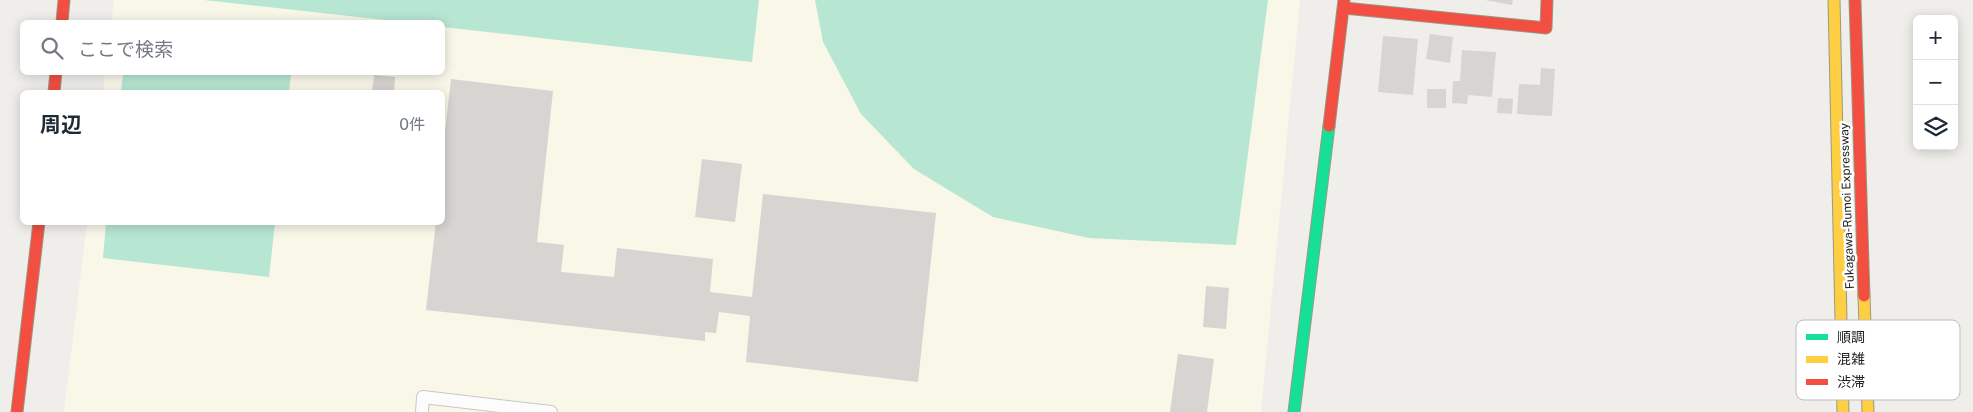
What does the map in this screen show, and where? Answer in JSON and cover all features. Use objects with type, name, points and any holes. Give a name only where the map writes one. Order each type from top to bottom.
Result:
[{"type":"main road","points":[[62,20],[64,0]]},
{"type":"main road","points":[[1294,412],[1344,4],[1546,28],[1546,0]]},
{"type":"main road","name":"Fukagawa-Rumoi Expressway","points":[[1834,0],[1842,320]]},
{"type":"main road","name":"Fukagawa-Rumoi Expressway","points":[[1855,0],[1864,320]]},
{"type":"main road","points":[[54,90],[56,75]]},
{"type":"main road","points":[[17,412],[39,225]]},
{"type":"lane","points":[[422,412],[423,397],[550,412]]},
{"type":"shaded area","points":[[114,0],[1300,0],[1261,412],[64,412],[87,225],[445,225],[445,90],[103,90],[105,75],[445,75],[445,20],[111,20]]},
{"type":"green space","points":[[204,0],[759,0],[752,62],[445,27],[445,20],[385,20]]},
{"type":"green space","points":[[815,0],[1268,0],[1236,245],[1089,238],[993,217],[914,169],[861,114],[823,42]]},
{"type":"green space","points":[[123,75],[291,75],[289,90],[121,90]]},
{"type":"green space","points":[[106,225],[275,225],[269,277],[103,258]]},
{"type":"building","points":[[1485,0],[1513,0],[1512,5]]},
{"type":"building","points":[[1430,34],[1453,37],[1450,63],[1426,59]]},
{"type":"building","points":[[1383,36],[1418,39],[1413,95],[1378,92]]},
{"type":"building","points":[[1462,50],[1496,52],[1492,97],[1468,95],[1467,104],[1452,103],[1453,81],[1460,81]]},
{"type":"building","points":[[1541,68],[1555,69],[1552,116],[1517,114],[1519,84],[1540,85]]},
{"type":"building","points":[[374,75],[395,77],[394,90],[372,90]]},
{"type":"building","points":[[451,79],[553,91],[537,242],[564,245],[561,272],[614,277],[617,248],[713,259],[710,292],[752,297],[763,194],[936,213],[918,382],[746,362],[750,316],[719,312],[716,333],[705,332],[705,341],[426,310],[436,225],[445,225],[445,132]]},
{"type":"building","points":[[1427,89],[1446,89],[1446,108],[1427,108]]},
{"type":"building","points":[[1498,98],[1513,99],[1512,114],[1497,113]]},
{"type":"building","points":[[702,159],[742,164],[735,222],[695,217]]},
{"type":"building","points":[[1206,286],[1229,288],[1226,329],[1203,327]]},
{"type":"building","points":[[1178,354],[1214,359],[1207,412],[1170,412]]},
{"type":"traffic: fast","points":[[1294,412],[1329,126]]},
{"type":"traffic: slow","points":[[1834,0],[1841,320]]},
{"type":"traffic: slow","points":[[1864,296],[1865,320]]},
{"type":"traffic: slow","points":[[1843,400],[1843,412]]},
{"type":"traffic: slow","points":[[1868,400],[1868,412]]},
{"type":"traffic: jam","points":[[62,20],[64,0]]},
{"type":"traffic: jam","points":[[1329,126],[1344,0]]},
{"type":"traffic: jam","points":[[1344,8],[1546,28],[1547,0]]},
{"type":"traffic: jam","points":[[1855,0],[1864,296]]},
{"type":"traffic: jam","points":[[54,90],[56,75]]},
{"type":"traffic: jam","points":[[17,412],[39,225]]}]
